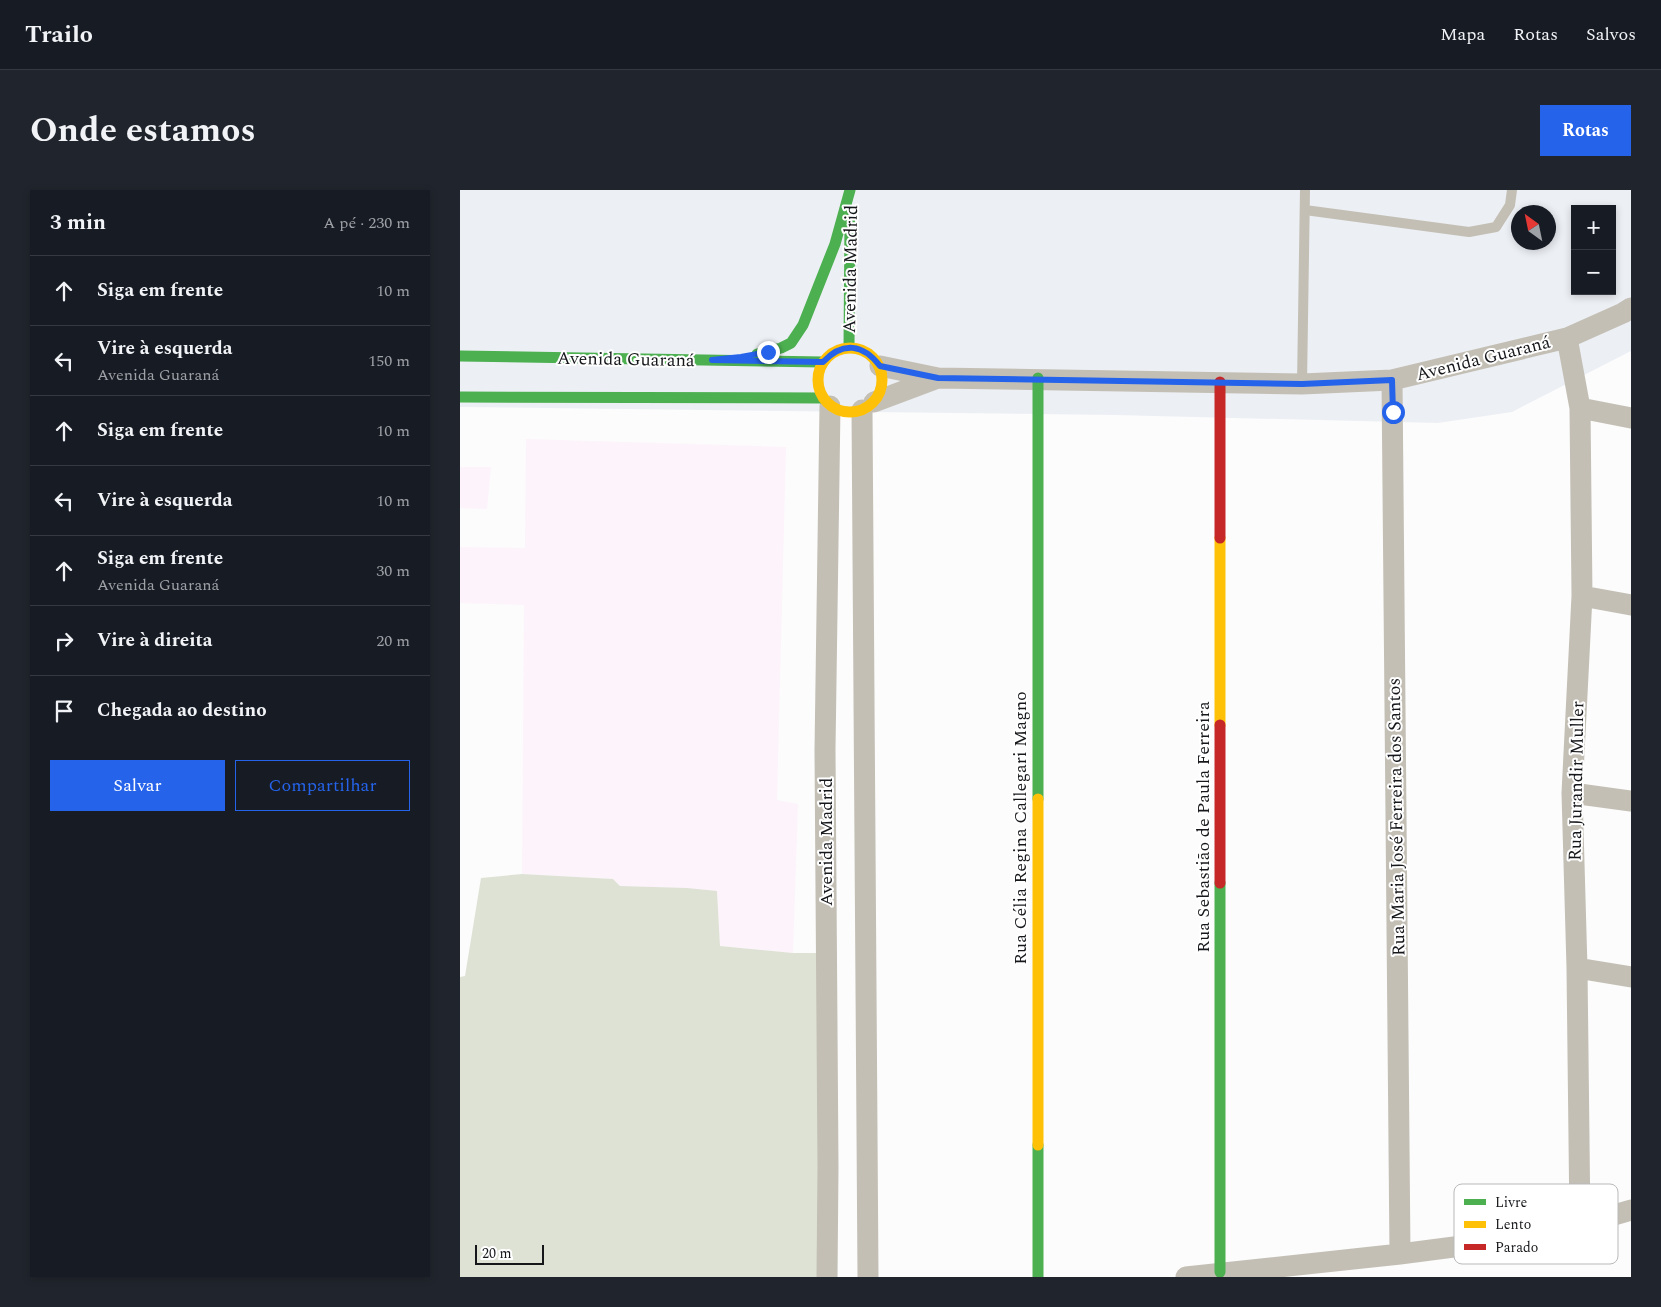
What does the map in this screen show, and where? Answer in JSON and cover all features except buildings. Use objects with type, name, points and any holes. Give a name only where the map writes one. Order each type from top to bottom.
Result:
[{"type":"street","name":"Avenida Madrid","points":[[849,347],[850,190]]},
{"type":"street","points":[[712,360],[768,352],[791,343],[803,325],[835,244],[850,190]]},
{"type":"street","name":"Avenida Guaraná","points":[[880,366],[938,378],[1038,378],[1302,384],[1392,380],[1567,338],[1631,308]]},
{"type":"street","name":"Rua Jurandir Muller","points":[[1567,338],[1580,408],[1582,596],[1572,793],[1577,968],[1580,1184]]},
{"type":"street","points":[[460,398],[827,402],[846,412],[868,406],[881,391],[883,378],[880,366],[872,356],[861,349],[849,347],[839,349],[830,354],[823,362],[817,380],[818,389],[827,402]]},
{"type":"street","name":"Avenida Guaraná","points":[[460,356],[823,362]]},
{"type":"street","name":"Avenida Guaraná","points":[[868,406],[938,378]]},
{"type":"street","name":"Rua Célia Regina Callegari Magno","points":[[1038,378],[1038,1277]]},
{"type":"street","name":"Rua Maria José Ferreira dos Santos","points":[[1392,380],[1400,1254]]},
{"type":"street","name":"Rua Sebastião de Paula Ferreira","points":[[1220,382],[1220,1272]]},
{"type":"street","name":"Avenida Madrid","points":[[827,402],[825,750],[827,1277]]},
{"type":"street","points":[[868,406],[868,1277]]},
{"type":"street","points":[[1580,408],[1631,418]]},
{"type":"street","points":[[1582,596],[1631,605]]},
{"type":"street","points":[[1572,793],[1631,801]]},
{"type":"street","points":[[1577,968],[1631,977]]},
{"type":"street","points":[[1618,1214],[1631,1210]]},
{"type":"street","points":[[1186,1277],[1454,1247]]},
{"type":"lane","points":[[1302,384],[1306,190]]},
{"type":"lane","points":[[1306,210],[1470,232],[1496,227],[1510,205],[1512,190]]},
{"type":"shaded area","points":[[460,190],[1631,190],[1631,351],[1512,412],[1438,423],[1115,415],[460,407]]},
{"type":"shaded area","points":[[526,439],[786,447],[777,800],[798,804],[793,953],[720,946],[717,891],[686,892],[671,888],[620,886],[613,879],[522,874],[524,605],[460,603],[460,547],[525,548]]},
{"type":"shaded area","points":[[460,467],[491,467],[487,509],[460,508]]},
{"type":"shaded area","points":[[522,874],[613,879],[620,886],[717,891],[720,946],[793,953],[827,953],[826,1277],[460,1277],[460,977],[465,976],[481,878]]},
{"type":"traffic: fast","points":[[757,354],[781,348],[791,343],[803,325],[835,244],[850,190]]},
{"type":"traffic: fast","points":[[849,347],[850,221]]},
{"type":"traffic: fast","points":[[460,356],[823,362]]},
{"type":"traffic: fast","points":[[1038,378],[1038,799]]},
{"type":"traffic: fast","points":[[460,397],[823,398]]},
{"type":"traffic: fast","points":[[1220,883],[1220,1272]]},
{"type":"traffic: fast","points":[[1038,1145],[1038,1277]]},
{"type":"traffic: slow","points":[[844,348],[856,348],[873,357],[880,368],[882,380],[880,392],[873,403],[856,412],[844,412],[832,407],[823,398],[818,386],[818,374],[823,362],[832,353],[844,348]]},
{"type":"traffic: slow","points":[[1220,538],[1220,725]]},
{"type":"traffic: slow","points":[[1038,799],[1038,1145]]},
{"type":"traffic: jam","points":[[1220,382],[1220,538]]},
{"type":"traffic: jam","points":[[1220,725],[1220,883]]},
{"type":"route","points":[[768,352],[712,360],[823,362],[830,354],[839,349],[849,347],[861,349],[872,356],[880,366],[938,378],[1038,378],[1302,384],[1392,380],[1393,412]]}]
